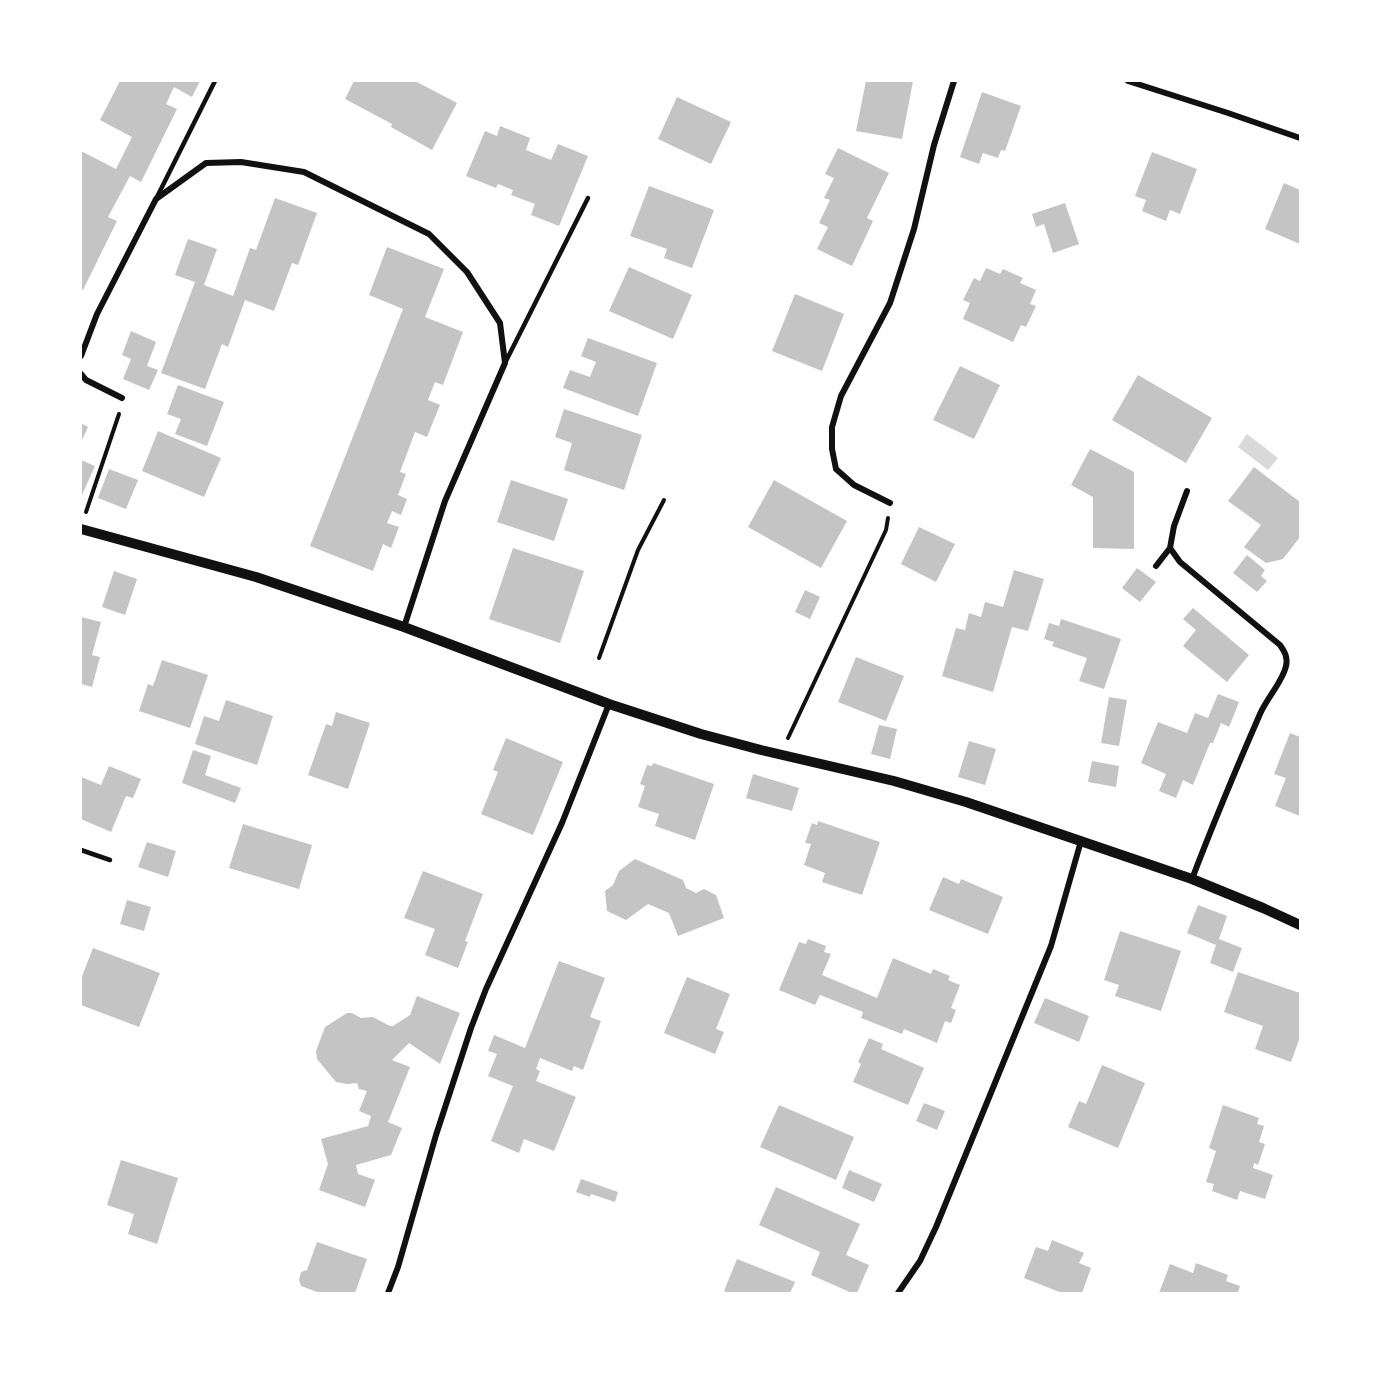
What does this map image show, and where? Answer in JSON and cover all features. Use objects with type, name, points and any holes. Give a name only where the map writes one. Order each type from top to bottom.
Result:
[{"type":"street","points":[[890,503],[854,485],[836,469],[832,449],[832,427],[841,396],[890,303],[914,229],[934,145],[954,81]]},
{"type":"street","points":[[1128,81],[1300,138]]},
{"type":"street","points":[[81,356],[97,314],[156,199],[206,163],[241,162],[304,172],[429,234],[467,272],[500,323],[505,363],[445,501],[404,627]]},
{"type":"street","points":[[81,374],[86,380],[122,398]]},
{"type":"street","points":[[1156,566],[1170,548],[1174,526],[1187,491]]},
{"type":"street","points":[[82,524],[256,577],[404,627],[609,704],[701,734],[894,781],[966,802],[1192,879],[1300,925]]},
{"type":"street","points":[[1170,548],[1180,562],[1280,645],[1286,653],[1287,662],[1279,683],[1268,697],[1234,772],[1192,879]]},
{"type":"street","points":[[388,1293],[471,1028],[486,989],[562,823],[609,704]]},
{"type":"street","points":[[898,1293],[920,1261],[936,1227],[1051,946],[1081,840]]},
{"type":"lane","points":[[156,199],[215,81]]},
{"type":"lane","points":[[505,363],[588,198]]},
{"type":"lane","points":[[81,850],[110,860]]},
{"type":"path","points":[[82,524],[117,424],[122,398]]},
{"type":"path","points":[[598,658],[638,550],[664,500]]},
{"type":"path","points":[[783,755],[790,730],[886,530],[890,503]]},
{"type":"shaded area","points":[[1247,434],[1278,458],[1268,470],[1238,447]]},
{"type":"building","points":[[120,81],[200,81],[192,97],[174,87],[166,104],[177,109],[141,182],[130,176],[108,217],[117,221],[83,290],[81,289],[81,151],[116,169],[132,137],[100,120]]},
{"type":"building","points":[[354,81],[415,81],[457,103],[432,150],[391,127],[392,124],[345,99]]},
{"type":"building","points":[[866,81],[913,81],[902,139],[856,131]]},
{"type":"building","points":[[982,92],[1021,106],[1005,151],[1001,150],[998,158],[983,153],[979,164],[960,157]]},
{"type":"building","points":[[677,97],[731,122],[711,164],[658,139]]},
{"type":"building","points":[[500,126],[530,138],[526,150],[551,160],[558,144],[588,156],[559,226],[531,215],[535,204],[511,195],[513,190],[498,184],[496,188],[466,176],[485,131],[497,136]]},
{"type":"building","points":[[838,148],[889,173],[867,218],[873,221],[852,266],[817,249],[828,227],[819,223],[830,200],[824,198],[834,178],[825,174]]},
{"type":"building","points":[[1152,152],[1197,169],[1180,214],[1170,210],[1166,221],[1142,211],[1146,200],[1135,196]]},
{"type":"building","points":[[1284,183],[1300,190],[1300,244],[1265,229]]},
{"type":"building","points":[[649,186],[714,210],[692,268],[664,258],[667,249],[630,236]]},
{"type":"building","points":[[275,198],[317,213],[298,265],[292,263],[274,311],[245,300],[228,347],[222,344],[205,389],[161,373],[195,282],[175,275],[188,239],[217,249],[204,285],[233,296],[250,248],[256,250]]},
{"type":"building","points":[[1065,203],[1079,244],[1053,253],[1044,224],[1036,227],[1032,214]]},
{"type":"building","points":[[387,247],[444,269],[425,317],[463,332],[443,385],[435,382],[428,400],[440,405],[427,437],[415,432],[400,472],[406,474],[398,495],[407,499],[401,515],[392,511],[387,523],[399,527],[391,548],[383,544],[373,571],[310,546],[403,309],[369,295]]},
{"type":"building","points":[[629,267],[692,295],[673,339],[609,311]]},
{"type":"building","points":[[986,268],[1000,274],[1003,269],[1023,278],[1020,283],[1036,290],[1030,304],[1036,306],[1026,327],[1021,325],[1013,342],[963,319],[970,303],[963,300],[974,278],[980,281]]},
{"type":"building","points":[[795,294],[844,314],[822,371],[772,351]]},
{"type":"building","points":[[131,331],[156,342],[147,366],[158,370],[149,390],[123,379],[131,359],[122,355]]},
{"type":"building","points":[[588,338],[657,363],[638,416],[563,388],[570,370],[590,377],[596,362],[581,356]]},
{"type":"building","points":[[960,366],[1000,385],[974,439],[933,420]]},
{"type":"building","points":[[1138,375],[1212,418],[1186,463],[1112,420]]},
{"type":"building","points":[[178,385],[224,402],[207,446],[175,434],[181,419],[167,414]]},
{"type":"building","points":[[564,409],[642,435],[624,490],[564,470],[572,443],[555,437]]},
{"type":"building","points":[[81,423],[88,427],[81,442]]},
{"type":"building","points":[[158,431],[221,458],[204,497],[142,471]]},
{"type":"building","points":[[1090,449],[1134,472],[1134,549],[1093,548],[1093,497],[1071,485]]},
{"type":"building","points":[[81,460],[95,466],[81,497]]},
{"type":"building","points":[[1254,467],[1300,502],[1300,537],[1283,559],[1266,563],[1244,547],[1261,525],[1228,501]]},
{"type":"building","points":[[109,469],[138,480],[126,509],[98,498]]},
{"type":"building","points":[[511,480],[568,499],[554,541],[497,522]]},
{"type":"building","points":[[774,480],[847,521],[821,568],[748,527]]},
{"type":"building","points":[[919,527],[955,544],[936,582],[901,564]]},
{"type":"building","points":[[513,548],[584,571],[560,643],[489,619]]},
{"type":"building","points":[[1247,555],[1265,570],[1261,576],[1267,581],[1257,592],[1233,573]]},
{"type":"building","points":[[1137,568],[1156,582],[1140,602],[1122,588]]},
{"type":"building","points":[[1014,570],[1044,579],[1028,631],[1012,627],[993,692],[942,676],[956,628],[965,630],[969,613],[981,617],[985,602],[1003,607]]},
{"type":"building","points":[[114,571],[137,579],[125,615],[102,607]]},
{"type":"building","points":[[805,590],[820,597],[810,619],[795,612]]},
{"type":"building","points":[[1193,608],[1249,655],[1227,682],[1183,646],[1196,630],[1183,619]]},
{"type":"building","points":[[81,617],[101,622],[92,655],[100,657],[92,687],[81,684]]},
{"type":"building","points":[[1061,619],[1121,639],[1104,689],[1079,681],[1087,658],[1052,646],[1054,642],[1044,639],[1049,623],[1059,626]]},
{"type":"building","points":[[856,657],[904,676],[886,721],[838,702]]},
{"type":"building","points":[[162,660],[208,675],[190,728],[139,711],[148,684],[153,686]]},
{"type":"building","points":[[1218,694],[1239,702],[1229,727],[1221,723],[1193,785],[1183,780],[1176,798],[1159,791],[1166,774],[1141,763],[1158,722],[1187,733],[1195,713],[1208,718]]},
{"type":"building","points":[[1109,697],[1127,700],[1119,746],[1101,743]]},
{"type":"building","points":[[226,700],[273,716],[257,765],[195,744],[204,716],[219,721]]},
{"type":"building","points":[[336,712],[370,723],[348,789],[308,775],[326,724],[332,726]]},
{"type":"building","points":[[879,725],[897,729],[890,759],[871,754]]},
{"type":"building","points":[[1290,733],[1300,737],[1300,816],[1275,806],[1286,778],[1274,774]]},
{"type":"building","points":[[506,738],[563,762],[533,835],[481,814],[498,772],[493,770]]},
{"type":"building","points":[[969,741],[996,749],[985,785],[958,777]]},
{"type":"building","points":[[193,750],[211,756],[205,775],[241,788],[235,803],[182,783]]},
{"type":"building","points":[[1092,761],[1119,766],[1116,787],[1088,782]]},
{"type":"building","points":[[653,763],[714,784],[695,840],[655,826],[659,814],[638,807],[645,786],[640,784],[647,765],[652,766]]},
{"type":"building","points":[[109,766],[141,779],[133,798],[126,796],[111,832],[81,819],[81,777],[101,785]]},
{"type":"building","points":[[753,774],[799,788],[792,811],[746,798]]},
{"type":"building","points":[[818,821],[880,842],[862,895],[822,882],[825,873],[804,865],[811,844],[805,843],[812,823],[817,825]]},
{"type":"building","points":[[243,824],[312,845],[299,889],[229,868]]},
{"type":"building","points":[[147,842],[176,851],[168,877],[138,867]]},
{"type":"building","points":[[635,859],[683,880],[686,888],[696,893],[704,889],[716,895],[724,918],[678,936],[669,913],[648,904],[626,920],[607,911],[605,891],[613,885],[619,871]]},
{"type":"building","points":[[423,871],[483,894],[465,941],[468,942],[458,968],[425,955],[435,929],[404,918]]},
{"type":"building","points":[[943,877],[959,884],[961,879],[1003,897],[988,934],[929,910]]},
{"type":"building","points":[[127,900],[151,907],[144,931],[120,924]]},
{"type":"building","points":[[1198,905],[1227,916],[1219,939],[1242,948],[1233,972],[1210,963],[1216,945],[1187,933]]},
{"type":"building","points":[[1120,931],[1181,951],[1161,1011],[1115,996],[1119,985],[1104,980]]},
{"type":"building","points":[[808,939],[826,946],[824,952],[831,954],[822,975],[877,998],[893,958],[931,974],[933,969],[950,976],[948,980],[960,985],[951,1008],[956,1010],[951,1023],[945,1021],[937,1043],[904,1029],[902,1034],[861,1018],[863,1012],[820,995],[815,1005],[779,990],[799,942],[806,944]]},
{"type":"building","points":[[93,948],[160,973],[139,1027],[81,1005],[81,979]]},
{"type":"building","points":[[559,961],[605,978],[590,1017],[601,1021],[583,1070],[574,1066],[572,1071],[540,1058],[536,1069],[540,1071],[536,1081],[576,1097],[554,1151],[524,1139],[519,1153],[491,1141],[513,1086],[488,1076],[497,1054],[488,1051],[494,1035],[525,1048]]},
{"type":"building","points":[[1238,972],[1300,993],[1300,1037],[1291,1062],[1255,1049],[1263,1026],[1224,1012]]},
{"type":"building","points":[[687,977],[730,994],[716,1029],[724,1032],[715,1054],[664,1033]]},
{"type":"building","points":[[417,996],[460,1013],[440,1064],[409,1043],[392,1060],[410,1067],[388,1122],[402,1128],[391,1155],[356,1165],[358,1174],[375,1180],[365,1207],[319,1190],[328,1164],[321,1139],[368,1126],[371,1116],[359,1111],[367,1091],[359,1089],[357,1083],[336,1082],[317,1059],[316,1051],[325,1027],[347,1013],[361,1018],[373,1017],[393,1026],[410,1015]]},
{"type":"building","points":[[1045,998],[1089,1016],[1079,1042],[1034,1023]]},
{"type":"building","points":[[869,1038],[883,1044],[881,1049],[924,1068],[908,1105],[853,1082],[861,1064],[858,1062]]},
{"type":"building","points":[[1102,1065],[1145,1083],[1118,1148],[1068,1127],[1079,1101],[1086,1104]]},
{"type":"building","points":[[924,1103],[945,1111],[937,1130],[916,1121]]},
{"type":"building","points":[[779,1105],[854,1137],[836,1180],[760,1147]]},
{"type":"building","points":[[1223,1105],[1259,1118],[1257,1124],[1264,1126],[1259,1142],[1265,1144],[1258,1165],[1254,1163],[1253,1168],[1273,1175],[1265,1199],[1240,1191],[1237,1200],[1212,1191],[1214,1184],[1206,1182],[1216,1151],[1209,1148]]},
{"type":"building","points":[[121,1160],[178,1178],[157,1244],[128,1234],[134,1214],[107,1205]]},
{"type":"building","points":[[849,1170],[882,1184],[874,1202],[842,1188]]},
{"type":"building","points":[[581,1179],[618,1192],[615,1202],[576,1192]]},
{"type":"building","points":[[776,1187],[860,1224],[846,1255],[869,1265],[857,1293],[852,1293],[811,1275],[820,1252],[759,1225]]},
{"type":"building","points":[[1052,1240],[1084,1253],[1079,1263],[1091,1268],[1082,1293],[1062,1293],[1024,1278],[1036,1247],[1048,1251]]},
{"type":"building","points":[[317,1242],[367,1259],[355,1293],[320,1293],[301,1286],[299,1280],[301,1272],[307,1270]]},
{"type":"building","points":[[737,1259],[795,1282],[790,1293],[729,1293],[724,1291]]},
{"type":"building","points":[[1196,1263],[1228,1275],[1226,1281],[1240,1286],[1238,1293],[1159,1293],[1170,1264],[1193,1273]]}]
